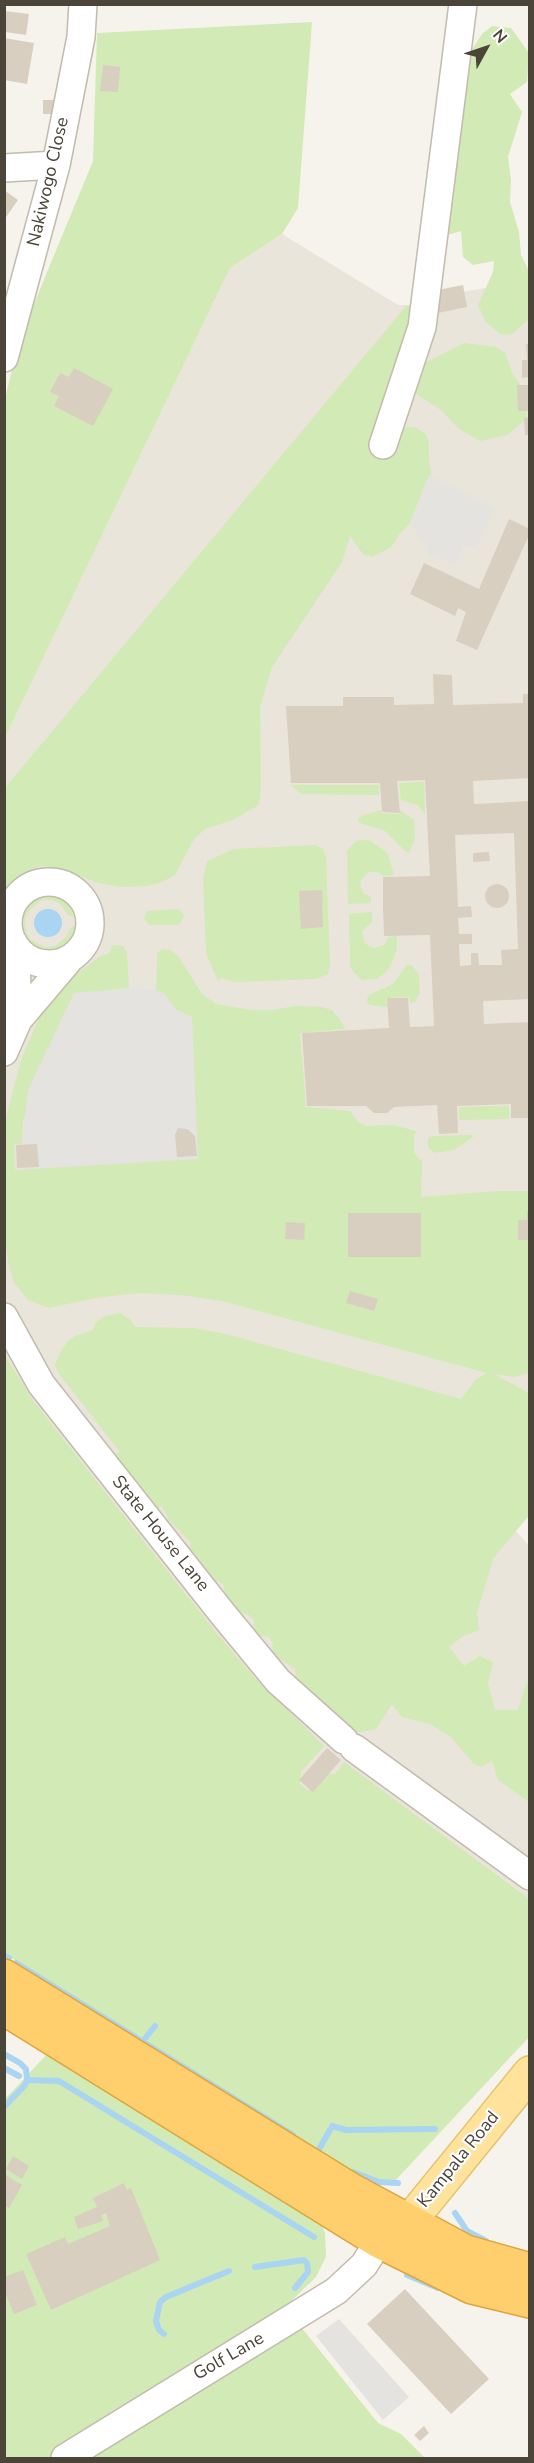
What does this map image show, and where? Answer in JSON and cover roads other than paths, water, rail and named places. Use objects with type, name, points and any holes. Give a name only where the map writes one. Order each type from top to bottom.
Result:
[{"type":"highway","points":[[4,1976],[351,2190],[394,2238],[466,2252],[530,2270]]},
{"type":"highway","points":[[4,2008],[394,2238],[472,2287],[530,2301]]},
{"type":"main road","name":"Kampala Road","points":[[394,2238],[530,2073]]},
{"type":"street","name":"Nakiwogo Close","points":[[4,358],[56,165],[81,37],[83,4]]},
{"type":"street","points":[[383,445],[422,327],[463,4]]},
{"type":"street","points":[[4,168],[56,165]]},
{"type":"street","points":[[4,1052],[18,1020],[68,961],[78,953],[86,943],[91,930],[91,921],[84,900],[74,889],[53,881],[31,885],[15,900],[8,921],[16,959],[18,1020]]},
{"type":"street","points":[[13,942],[23,955],[36,962],[52,964],[68,961]]},
{"type":"street","name":"State House Lane","points":[[4,1317],[41,1384],[278,1682],[348,1743],[530,1876]]},
{"type":"street","name":"Golf Lane","points":[[65,2458],[182,2384],[310,2308],[354,2276],[394,2238]]},
{"type":"water","points":[[48,909],[58,913],[62,923],[58,933],[48,937],[38,933],[34,923],[38,913]]},
{"type":"waterway","points":[[4,1956],[9,1958]]},
{"type":"waterway","points":[[16,1963],[293,2135]]},
{"type":"waterway","points":[[143,2041],[155,2026]]},
{"type":"waterway","points":[[4,2054],[26,2069],[27,2080],[4,2107]]},
{"type":"waterway","points":[[4,2068],[19,2076]]},
{"type":"waterway","points":[[27,2080],[59,2081],[314,2237]]},
{"type":"waterway","points":[[332,2126],[346,2130],[435,2129]]},
{"type":"waterway","points":[[318,2151],[330,2130]]},
{"type":"waterway","points":[[353,2172],[379,2182],[398,2183]]},
{"type":"waterway","points":[[455,2213],[467,2231],[486,2241]]},
{"type":"waterway","points":[[255,2267],[304,2260],[307,2263],[308,2272],[295,2288]]},
{"type":"waterway","points":[[164,2334],[159,2330],[156,2321],[160,2302],[166,2297],[229,2271]]},
{"type":"waterway","points":[[407,2275],[438,2288]]}]
